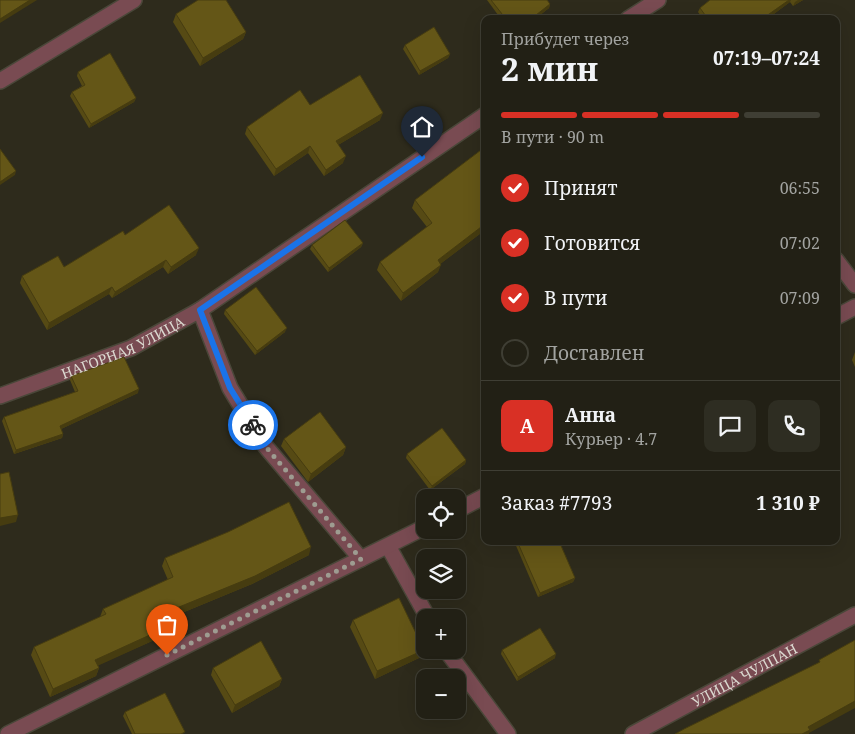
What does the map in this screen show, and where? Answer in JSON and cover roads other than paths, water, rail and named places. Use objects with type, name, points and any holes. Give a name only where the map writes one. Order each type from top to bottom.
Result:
[{"type":"street","points":[[0,81],[134,0]]},
{"type":"street","points":[[636,15],[658,0]]},
{"type":"street","name":"НАГОРНАЯ УЛИЦА","points":[[0,396],[131,348],[200,310],[481,117]]},
{"type":"street","points":[[840,265],[855,285]]},
{"type":"street","points":[[840,314],[855,307]]},
{"type":"street","points":[[200,310],[230,388],[266,447],[361,559]]},
{"type":"street","points":[[466,506],[481,498]]},
{"type":"street","points":[[8,734],[416,532]]},
{"type":"street","points":[[388,546],[423,609]]},
{"type":"street","name":"УЛИЦА ЧУЛПАН","points":[[633,734],[855,615]]},
{"type":"street","points":[[453,659],[508,734]]}]
